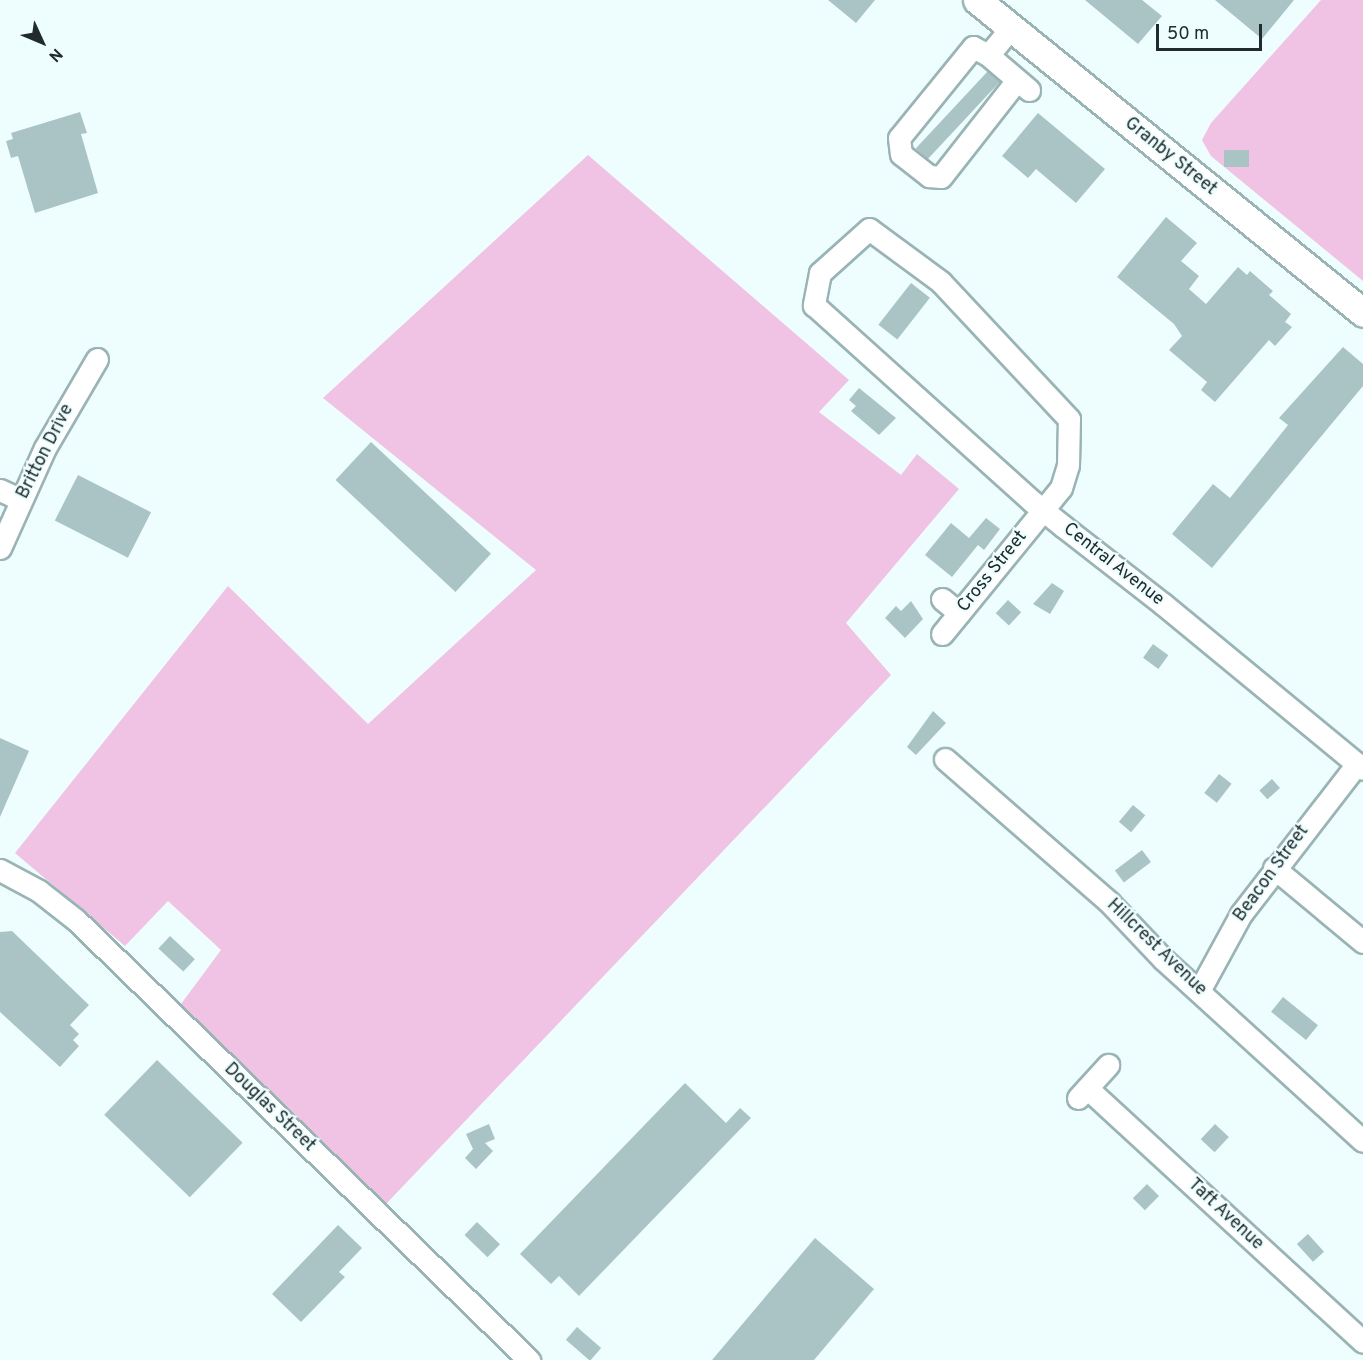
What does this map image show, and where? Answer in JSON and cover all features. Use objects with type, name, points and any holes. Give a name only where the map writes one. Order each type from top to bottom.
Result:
[{"type":"main road","name":"Granby Street","points":[[976,0],[1363,314]]},
{"type":"street","points":[[987,56],[1011,28]]},
{"type":"street","points":[[973,48],[987,56],[1023,85],[941,177],[916,168],[901,154],[899,138],[973,48]]},
{"type":"street","name":"Cross Street","points":[[870,353],[814,305],[820,273],[869,229],[941,282],[1069,418],[1068,465],[1061,488],[942,634]]},
{"type":"street","name":"Central Avenue","points":[[870,353],[1044,510],[1360,766]]},
{"type":"street","name":"Britton Drive","points":[[0,548],[55,427],[97,359]]},
{"type":"street","points":[[0,490],[21,500]]},
{"type":"street","points":[[942,599],[959,613]]},
{"type":"street","name":"Hillcrest Avenue","points":[[945,759],[1109,902],[1199,991],[1363,1141]]},
{"type":"street","name":"Beacon Street","points":[[1199,991],[1219,947],[1274,868],[1360,766]]},
{"type":"street","points":[[1274,868],[1363,942]]},
{"type":"street","name":"Douglas Street","points":[[0,870],[39,891],[76,920],[529,1360]]},
{"type":"street","name":"Taft Avenue","points":[[1108,1065],[1083,1093],[1363,1342]]},
{"type":"shaded area","points":[[1321,0],[1363,0],[1363,281],[1211,156],[1202,140],[1211,123]]},
{"type":"shaded area","points":[[588,155],[849,380],[819,412],[901,475],[917,454],[959,489],[846,623],[891,675],[386,1204],[181,1004],[221,950],[168,901],[125,946],[15,853],[228,586],[368,724],[536,570],[323,398]]},
{"type":"building","points":[[828,0],[875,0],[856,23]]},
{"type":"building","points":[[1085,0],[1142,0],[1162,16],[1138,44]]},
{"type":"building","points":[[1215,0],[1294,0],[1262,39]]},
{"type":"building","points":[[988,71],[1000,82],[927,159],[916,149]]},
{"type":"building","points":[[80,112],[87,133],[81,134],[98,193],[35,213],[18,156],[11,158],[6,141],[13,139],[11,133]]},
{"type":"building","points":[[1038,113],[1105,169],[1076,203],[1036,169],[1028,178],[1002,156]]},
{"type":"building","points":[[1224,150],[1249,150],[1249,167],[1224,167]]},
{"type":"building","points":[[1166,217],[1197,243],[1181,261],[1199,276],[1189,289],[1206,304],[1238,267],[1247,275],[1250,271],[1273,291],[1269,295],[1291,314],[1285,322],[1292,327],[1275,346],[1269,340],[1215,402],[1201,390],[1207,382],[1169,350],[1182,336],[1174,324],[1117,277]]},
{"type":"building","points":[[911,283],[930,298],[897,340],[878,325]]},
{"type":"building","points":[[1343,347],[1363,364],[1363,386],[1212,568],[1172,534],[1213,484],[1230,498],[1288,425],[1279,418]]},
{"type":"building","points":[[859,388],[896,418],[879,435],[851,411],[856,406],[849,400]]},
{"type":"building","points":[[371,442],[491,554],[455,592],[336,480]]},
{"type":"building","points":[[78,475],[151,512],[128,558],[55,520]]},
{"type":"building","points":[[986,518],[1000,529],[984,550],[978,545],[952,577],[925,555],[951,523],[969,538]]},
{"type":"building","points":[[1052,583],[1064,591],[1050,614],[1033,604]]},
{"type":"building","points":[[1008,600],[1021,612],[1009,625],[996,613]]},
{"type":"building","points":[[911,601],[923,619],[905,638],[885,618],[896,606],[901,611]]},
{"type":"building","points":[[1153,644],[1168,655],[1158,669],[1143,658]]},
{"type":"building","points":[[933,711],[946,723],[916,755],[907,747]]},
{"type":"building","points":[[0,738],[29,751],[0,817]]},
{"type":"building","points":[[1219,774],[1232,784],[1217,803],[1204,793]]},
{"type":"building","points":[[1272,779],[1280,788],[1267,799],[1259,790]]},
{"type":"building","points":[[1133,805],[1145,815],[1131,832],[1119,822]]},
{"type":"building","points":[[1142,850],[1151,862],[1124,882],[1115,870]]},
{"type":"building","points":[[12,931],[89,1005],[70,1025],[79,1034],[73,1040],[79,1046],[60,1067],[0,1012],[0,932]]},
{"type":"building","points":[[170,936],[195,959],[183,972],[158,948]]},
{"type":"building","points":[[1283,997],[1318,1025],[1306,1040],[1271,1012]]},
{"type":"building","points":[[157,1060],[243,1143],[190,1197],[104,1115]]},
{"type":"building","points":[[685,1083],[726,1123],[740,1108],[751,1118],[579,1296],[559,1276],[551,1284],[520,1254]]},
{"type":"building","points":[[489,1124],[495,1139],[485,1143],[493,1151],[476,1169],[465,1158],[473,1149],[466,1134]]},
{"type":"building","points":[[1215,1124],[1229,1137],[1215,1152],[1201,1139]]},
{"type":"building","points":[[1147,1184],[1159,1196],[1145,1210],[1133,1198]]},
{"type":"building","points":[[477,1222],[500,1244],[488,1257],[464,1235]]},
{"type":"building","points":[[338,1225],[362,1248],[339,1272],[345,1277],[301,1322],[272,1294]]},
{"type":"building","points":[[1308,1234],[1324,1252],[1313,1262],[1297,1244]]},
{"type":"building","points":[[815,1238],[874,1289],[814,1360],[712,1360]]},
{"type":"building","points":[[577,1327],[601,1348],[589,1360],[566,1340]]}]
